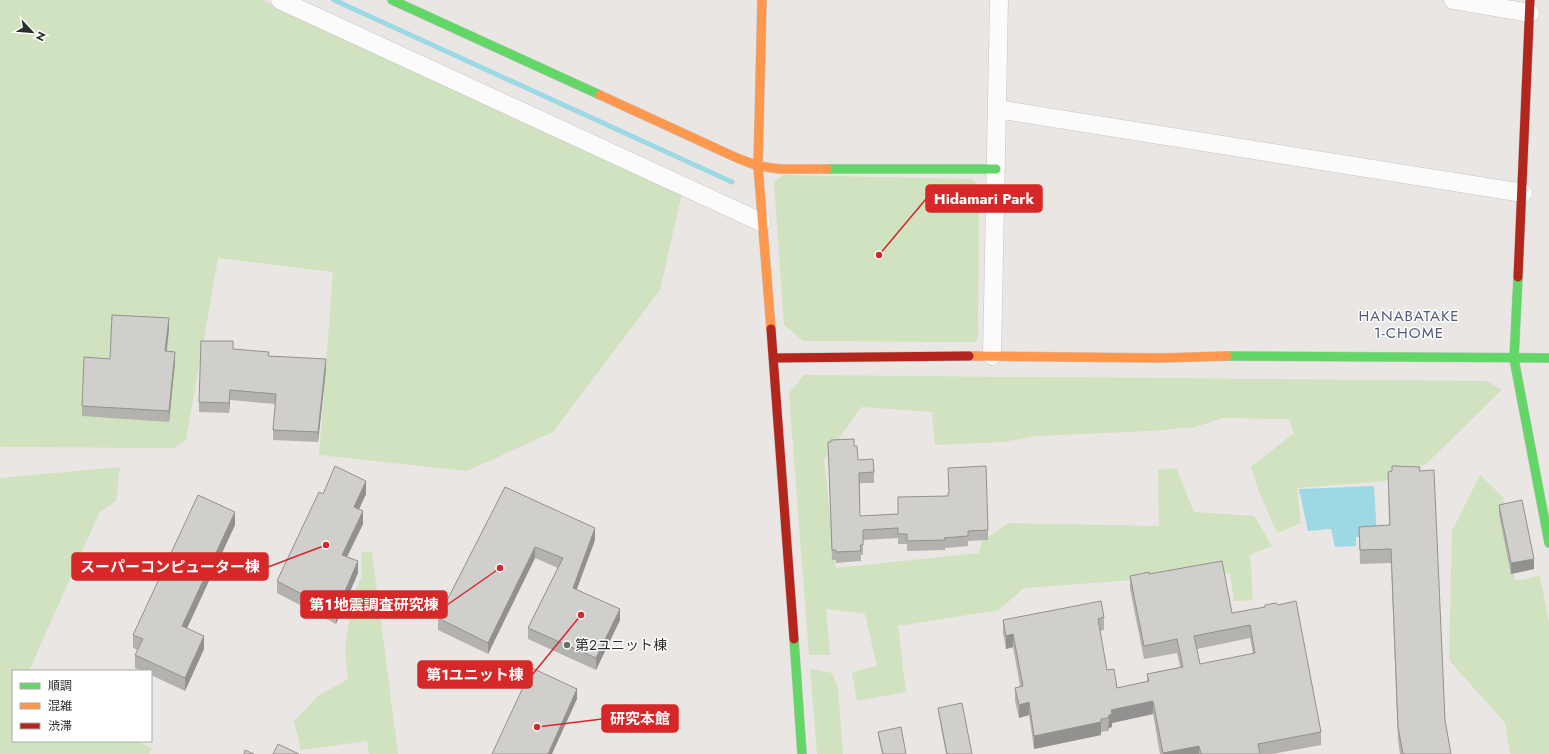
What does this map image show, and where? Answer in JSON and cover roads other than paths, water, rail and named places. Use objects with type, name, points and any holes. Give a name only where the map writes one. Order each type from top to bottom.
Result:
[{"type":"street","points":[[280,0],[761,222]]},
{"type":"street","points":[[392,0],[737,158],[758,166],[780,169],[996,169]]},
{"type":"street","points":[[762,0],[758,166],[802,754]]},
{"type":"street","points":[[992,356],[998,0]]},
{"type":"street","points":[[1453,0],[1530,6],[1523,193],[1514,358],[1549,543]]},
{"type":"street","points":[[997,110],[1523,193]]},
{"type":"street","points":[[773,358],[992,356],[1161,358],[1249,355],[1549,358]]},
{"type":"water","points":[[1374,486],[1377,536],[1356,537],[1356,546],[1335,547],[1331,529],[1308,531],[1299,489]]},
{"type":"waterway","points":[[334,0],[732,182]]},
{"type":"place","name":"Hidamari Park","points":[[879,255]]},
{"type":"place","name":"スーパーコンピューター棟","points":[[326,545]]},
{"type":"place","name":"第１地震調査研究棟","points":[[500,568]]},
{"type":"place","name":"第1ユニット棟","points":[[581,615]]},
{"type":"place","name":"第2ユニット棟","points":[[567,645]]},
{"type":"place","name":"研究本館","points":[[537,727]]},
{"type":"district","name":"HANABATAKE 1-CHOME","points":[[1409,324]]}]
